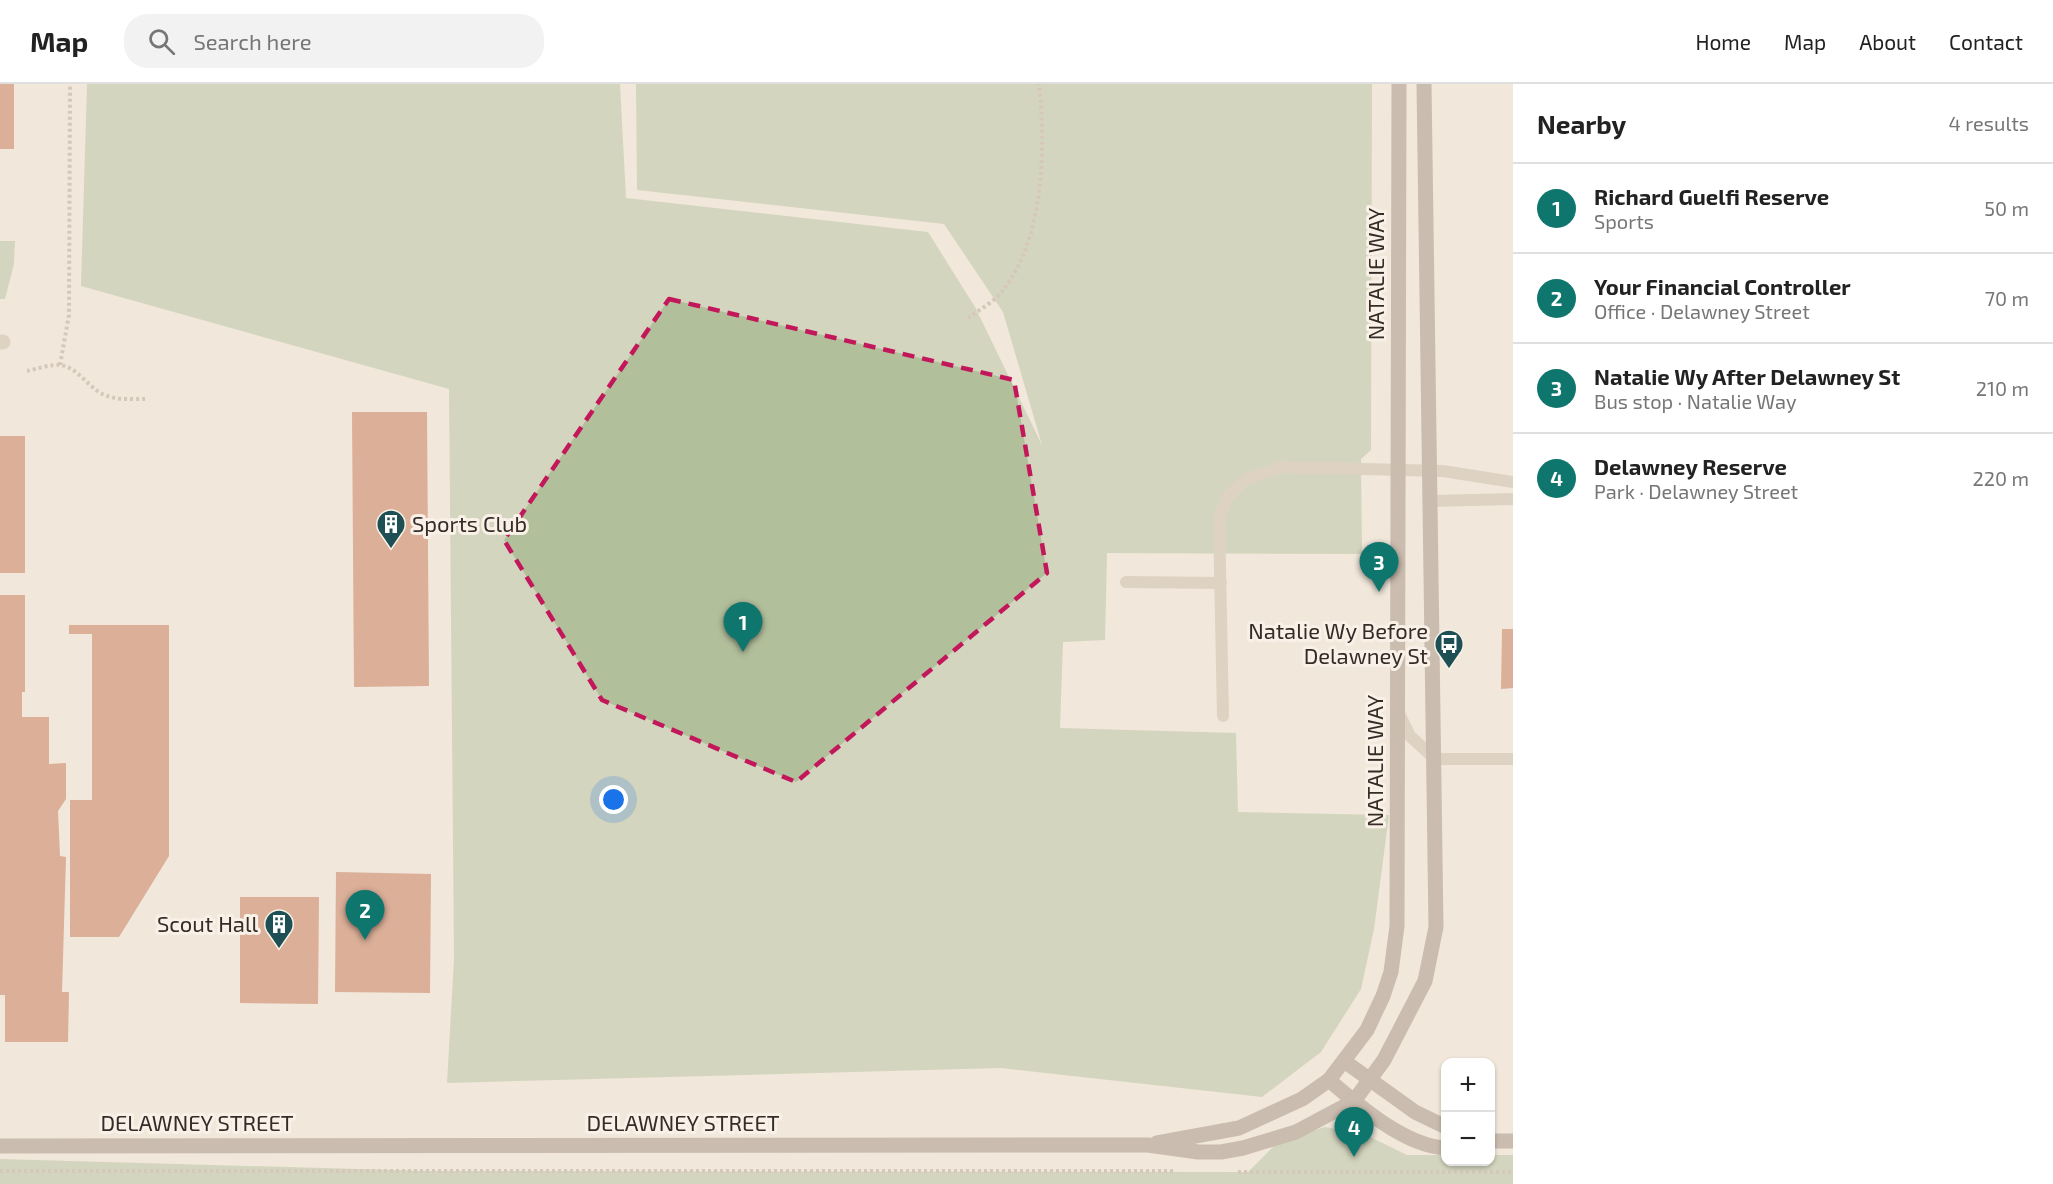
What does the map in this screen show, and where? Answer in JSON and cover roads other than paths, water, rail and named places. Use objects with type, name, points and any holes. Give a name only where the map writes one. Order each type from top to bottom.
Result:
[{"type":"street","name":"NATALIE WAY","points":[[1148,1145],[1239,1128],[1302,1099],[1329,1080],[1367,1030],[1391,972],[1397,926],[1399,84]]},
{"type":"street","points":[[1354,1101],[1370,1080],[1408,1017],[1425,981],[1436,927],[1432,471],[1424,84]]},
{"type":"street","points":[[1344,1062],[1415,1112],[1441,1125]]},
{"type":"street","points":[[1329,1080],[1378,1119],[1428,1147],[1441,1148]]},
{"type":"street","name":"DELAWNEY STREET","points":[[0,1146],[1148,1145],[1198,1152],[1221,1152],[1244,1148],[1296,1132],[1354,1101]]},
{"type":"street","points":[[1495,1142],[1513,1141]]},
{"type":"lane","points":[[1223,716],[1219,519],[1228,496],[1247,479],[1282,467],[1398,472],[1432,471],[1513,482]]},
{"type":"lane","points":[[1432,501],[1513,499]]},
{"type":"lane","points":[[1126,582],[1221,583]]},
{"type":"lane","points":[[1397,707],[1410,736],[1435,759],[1513,759]]},
{"type":"place","name":"Sports Club","points":[[391,550]]},
{"type":"place","name":"Natalie Wy After Delawney St","points":[[1379,592]]},
{"type":"place","name":"Richard Guelfi Reserve","points":[[743,652]]},
{"type":"place","name":"Natalie Wy Before Delawney St","points":[[1449,670]]},
{"type":"place","name":"Your Financial Controller","points":[[365,940]]},
{"type":"place","name":"Scout Hall","points":[[279,950]]},
{"type":"place","name":"Delawney Reserve","points":[[1354,1157]]}]
